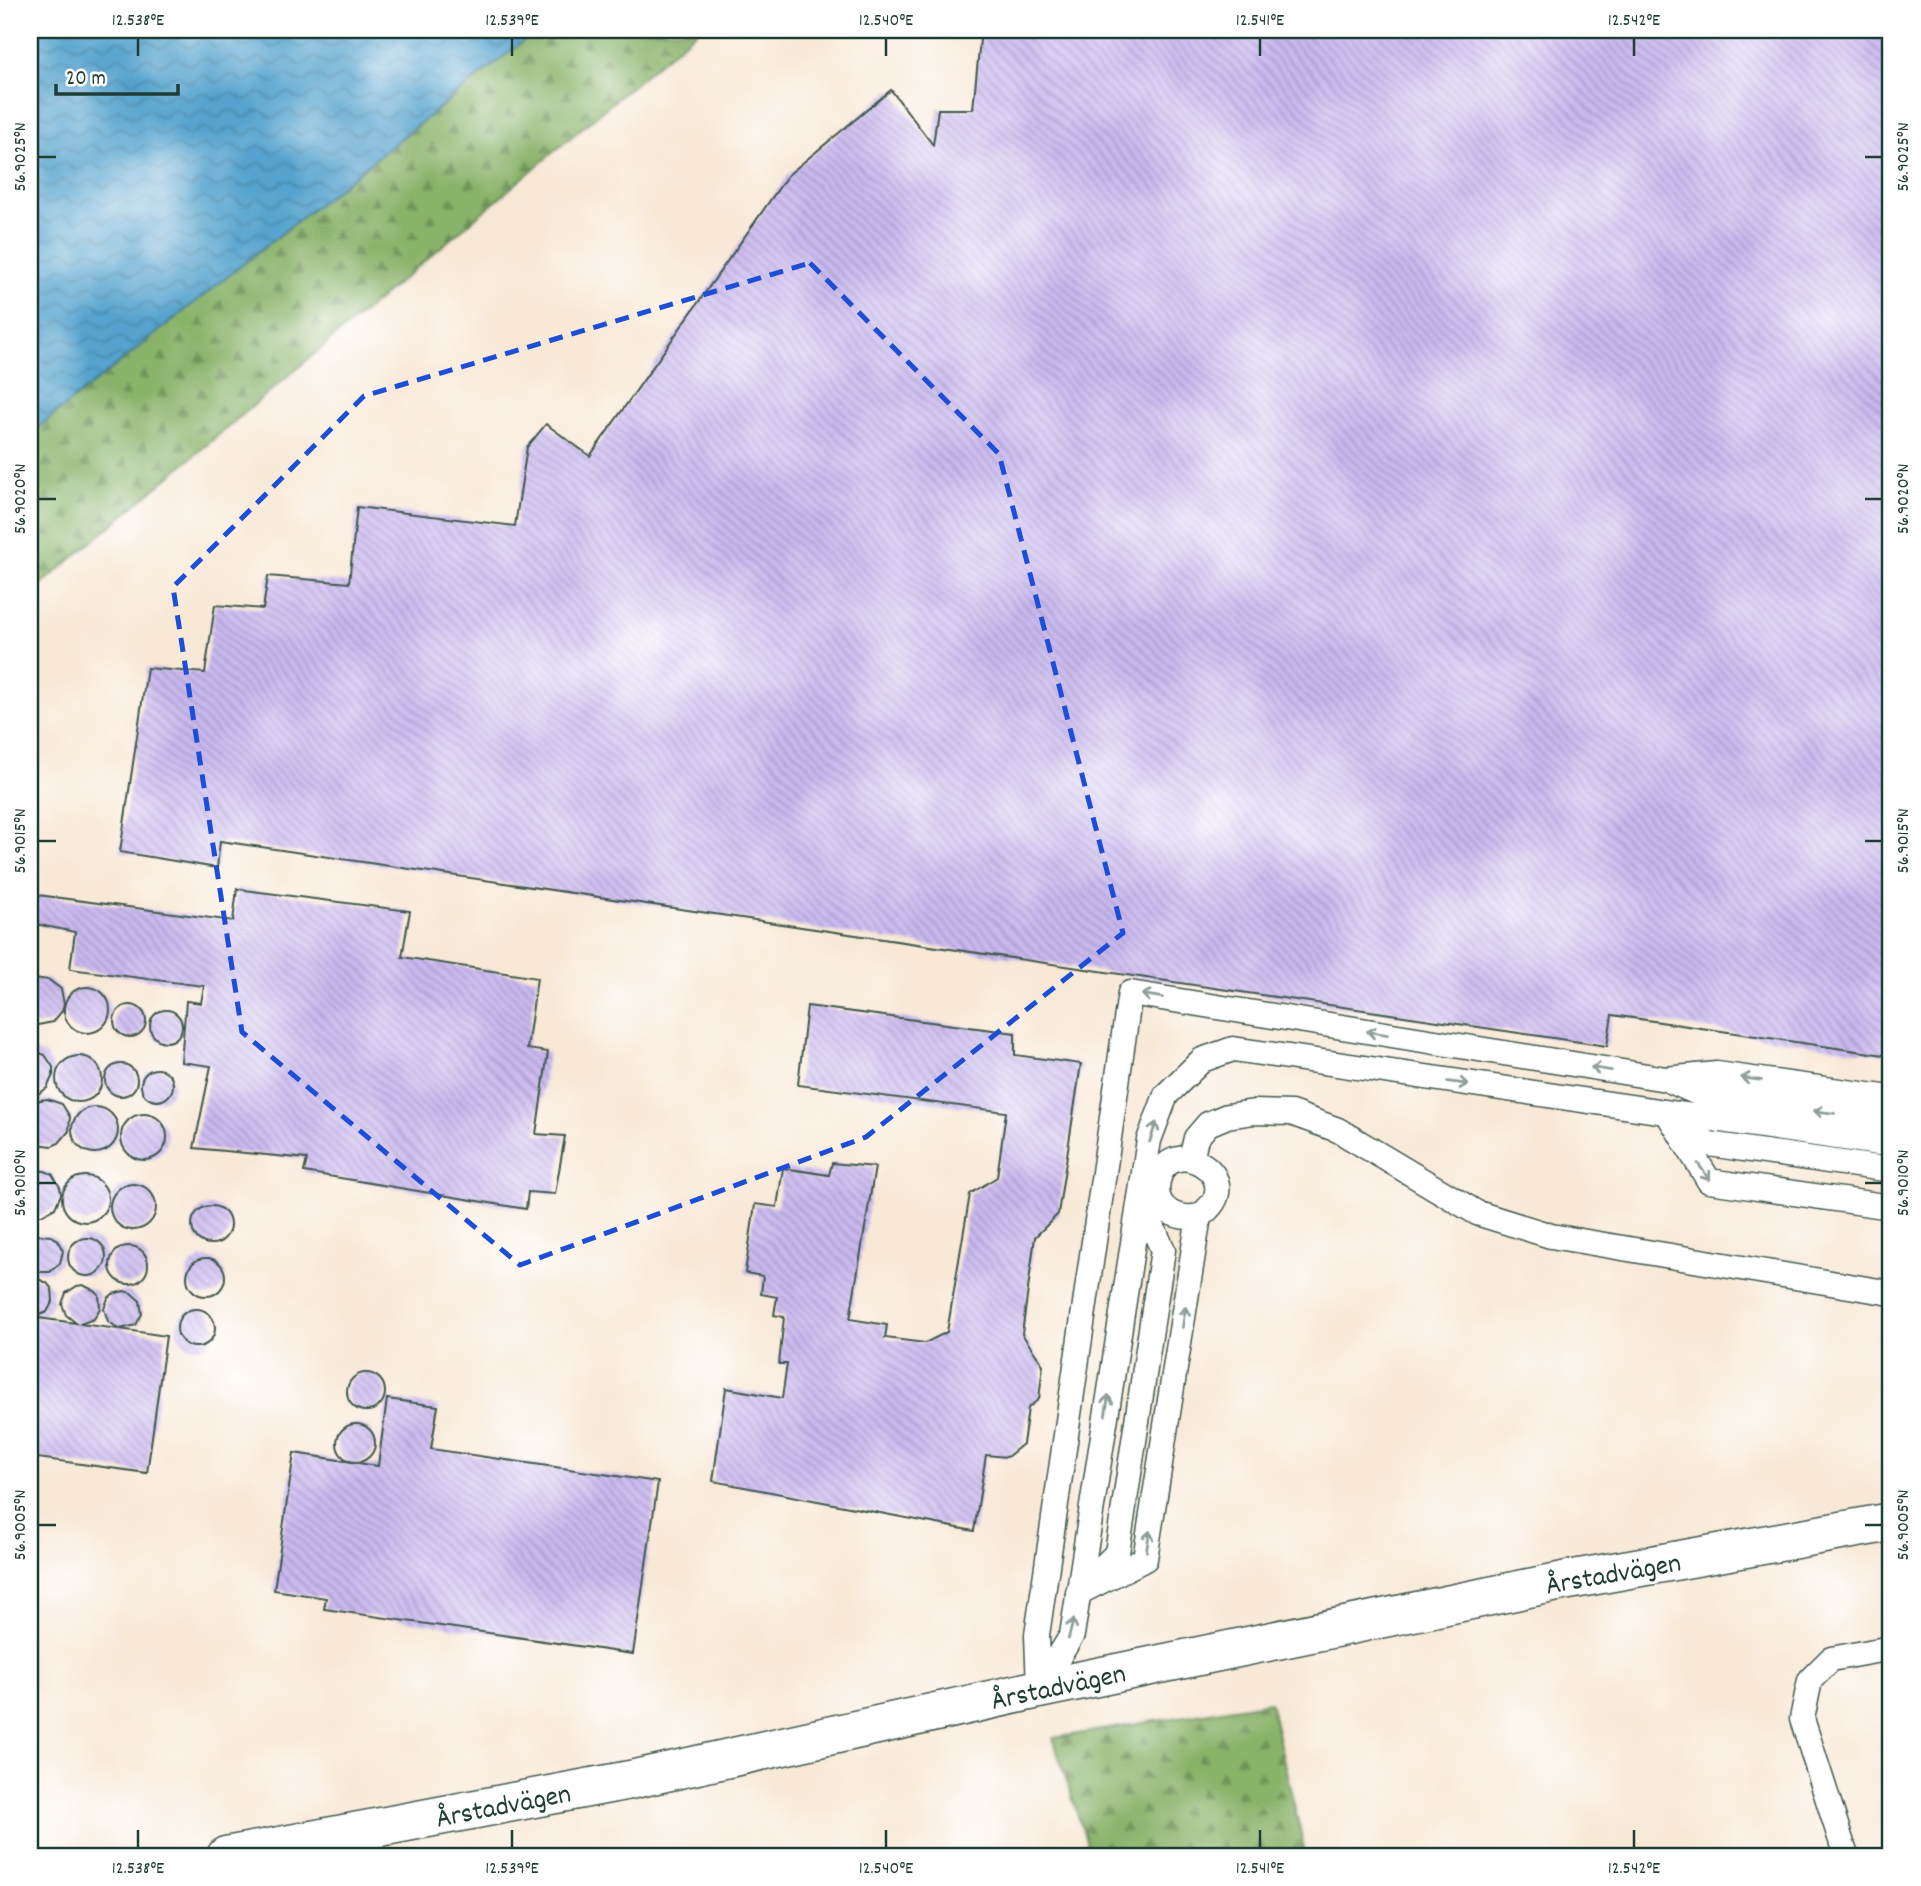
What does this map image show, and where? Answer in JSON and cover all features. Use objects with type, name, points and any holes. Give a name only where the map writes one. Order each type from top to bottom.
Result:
[{"type":"main road","name":"Årstadvägen","points":[[226,1856],[630,1780],[1039,1689],[1563,1581],[1891,1522]]},
{"type":"lane","points":[[1039,1689],[1037,1635],[1130,993],[1666,1079],[1717,1074],[1891,1098]]},
{"type":"lane","points":[[1039,1689],[1072,1635],[1149,1140],[1166,1095],[1202,1060],[1233,1049],[1891,1145]]},
{"type":"lane","points":[[1666,1079],[1702,1095],[1891,1122]]},
{"type":"lane","points":[[1191,1159],[1196,1138],[1208,1124],[1227,1116],[1254,1112],[1291,1113],[1338,1130],[1476,1213],[1551,1236],[1891,1293]]},
{"type":"lane","points":[[1668,1114],[1709,1144],[1891,1170]]},
{"type":"lane","points":[[1668,1114],[1709,1181],[1891,1207]]},
{"type":"lane","points":[[1181,1159],[1200,1161],[1208,1168],[1217,1185],[1213,1203],[1199,1216],[1189,1218],[1171,1214],[1158,1198],[1158,1178],[1163,1169],[1181,1159]]},
{"type":"lane","points":[[1078,1593],[1117,1553],[1142,1399],[1163,1250],[1140,1199]]},
{"type":"lane","points":[[1078,1593],[1145,1559],[1199,1216]]},
{"type":"lane","points":[[1846,1856],[1802,1719],[1810,1680],[1831,1659],[1891,1648]]},
{"type":"highlighted area","points":[[810,263],[999,454],[1123,933],[866,1137],[520,1265],[242,1032],[173,587],[364,396]]},
{"type":"green space","points":[[537,30],[698,30],[30,594],[30,434]]},
{"type":"green space","points":[[1270,1702],[1306,1856],[1091,1856],[1053,1738]]},
{"type":"water","points":[[30,30],[537,30],[30,434]]},
{"type":"building","points":[[981,30],[1891,30],[1891,1056],[1612,1015],[1607,1046],[220,841],[217,868],[120,852],[147,668],[205,673],[215,605],[263,609],[268,576],[349,583],[357,507],[515,526],[527,447],[546,424],[590,456],[788,175],[891,90],[933,145],[938,109],[973,109]]},
{"type":"building","points":[[237,889],[410,911],[402,957],[537,978],[527,1049],[548,1052],[536,1134],[565,1136],[555,1194],[528,1192],[526,1209],[304,1172],[307,1159],[194,1148],[211,1066],[181,1062],[186,1001],[201,1003],[204,986],[70,969],[75,932],[30,923],[30,894],[233,921]]},
{"type":"building","points":[[49,980],[61,989],[64,1004],[53,1022],[38,1025],[30,1023],[30,982]]},
{"type":"building","points":[[87,987],[103,994],[110,1010],[103,1026],[87,1033],[71,1026],[64,1010],[71,994]]},
{"type":"building","points":[[130,1005],[141,1010],[146,1021],[141,1032],[130,1037],[119,1032],[114,1021],[119,1010]]},
{"type":"building","points":[[807,1006],[1015,1033],[1015,1055],[1081,1064],[1058,1214],[1035,1237],[1022,1334],[1043,1365],[1039,1399],[1028,1408],[1023,1444],[1007,1457],[986,1455],[974,1531],[713,1481],[726,1388],[782,1398],[787,1364],[779,1364],[784,1317],[774,1315],[777,1297],[761,1294],[763,1276],[745,1273],[755,1204],[777,1207],[783,1168],[829,1175],[832,1163],[875,1167],[850,1319],[887,1325],[885,1338],[925,1343],[947,1332],[970,1194],[997,1177],[1006,1112],[798,1085]]},
{"type":"building","points":[[166,1010],[177,1015],[182,1026],[177,1037],[166,1042],[155,1037],[150,1026],[155,1015]]},
{"type":"building","points":[[30,1049],[45,1055],[53,1067],[53,1075],[47,1088],[35,1096],[30,1096]]},
{"type":"building","points":[[79,1056],[95,1063],[102,1079],[95,1095],[79,1102],[63,1095],[56,1079],[63,1063]]},
{"type":"building","points":[[121,1064],[132,1069],[137,1080],[132,1091],[121,1096],[110,1091],[105,1080],[110,1069]]},
{"type":"building","points":[[157,1069],[168,1074],[173,1085],[168,1096],[157,1101],[146,1096],[141,1085],[146,1074]]},
{"type":"building","points":[[47,1099],[62,1104],[70,1117],[69,1131],[59,1143],[52,1146],[37,1144],[30,1138],[30,1107]]},
{"type":"building","points":[[95,1107],[111,1114],[118,1130],[111,1146],[95,1153],[79,1146],[72,1130],[79,1114]]},
{"type":"building","points":[[144,1114],[153,1115],[160,1121],[166,1128],[166,1146],[160,1153],[153,1159],[144,1160],[135,1159],[128,1153],[122,1146],[121,1137],[122,1128],[128,1121],[135,1115]]},
{"type":"building","points":[[30,1170],[52,1174],[60,1187],[61,1194],[55,1208],[42,1215],[30,1215]]},
{"type":"building","points":[[85,1176],[101,1183],[108,1199],[101,1215],[85,1222],[69,1215],[62,1199],[69,1183]]},
{"type":"building","points":[[133,1184],[149,1191],[156,1207],[149,1223],[133,1230],[117,1223],[110,1207],[117,1191]]},
{"type":"building","points":[[211,1206],[224,1212],[230,1225],[224,1238],[211,1244],[198,1238],[192,1225],[198,1212]]},
{"type":"building","points":[[39,1235],[57,1239],[63,1251],[60,1263],[50,1272],[37,1272],[30,1266],[30,1241]]},
{"type":"building","points":[[87,1238],[100,1244],[106,1257],[100,1270],[87,1276],[74,1270],[68,1257],[74,1244]]},
{"type":"building","points":[[129,1246],[142,1252],[148,1265],[142,1278],[129,1284],[116,1278],[110,1265],[116,1252]]},
{"type":"building","points":[[206,1258],[219,1264],[225,1277],[219,1290],[206,1296],[193,1290],[187,1277],[193,1264]]},
{"type":"building","points":[[36,1278],[47,1283],[52,1289],[53,1301],[47,1312],[35,1317],[30,1316],[30,1279]]},
{"type":"building","points":[[83,1285],[99,1295],[100,1308],[94,1319],[80,1324],[119,1329],[108,1321],[104,1309],[108,1298],[124,1291],[140,1301],[142,1314],[136,1325],[120,1329],[166,1336],[147,1473],[30,1457],[30,1317],[76,1323],[66,1315],[62,1304],[66,1293]]},
{"type":"building","points":[[196,1309],[209,1315],[215,1328],[209,1341],[196,1347],[183,1341],[177,1328],[183,1315]]},
{"type":"building","points":[[366,1373],[379,1379],[385,1392],[379,1405],[366,1411],[353,1405],[347,1392],[353,1379]]},
{"type":"building","points":[[387,1399],[438,1406],[431,1449],[658,1482],[633,1654],[324,1609],[326,1598],[274,1590],[294,1453],[378,1466]]},
{"type":"building","points":[[356,1424],[369,1430],[375,1443],[369,1456],[356,1462],[343,1456],[337,1443],[343,1430]]}]
